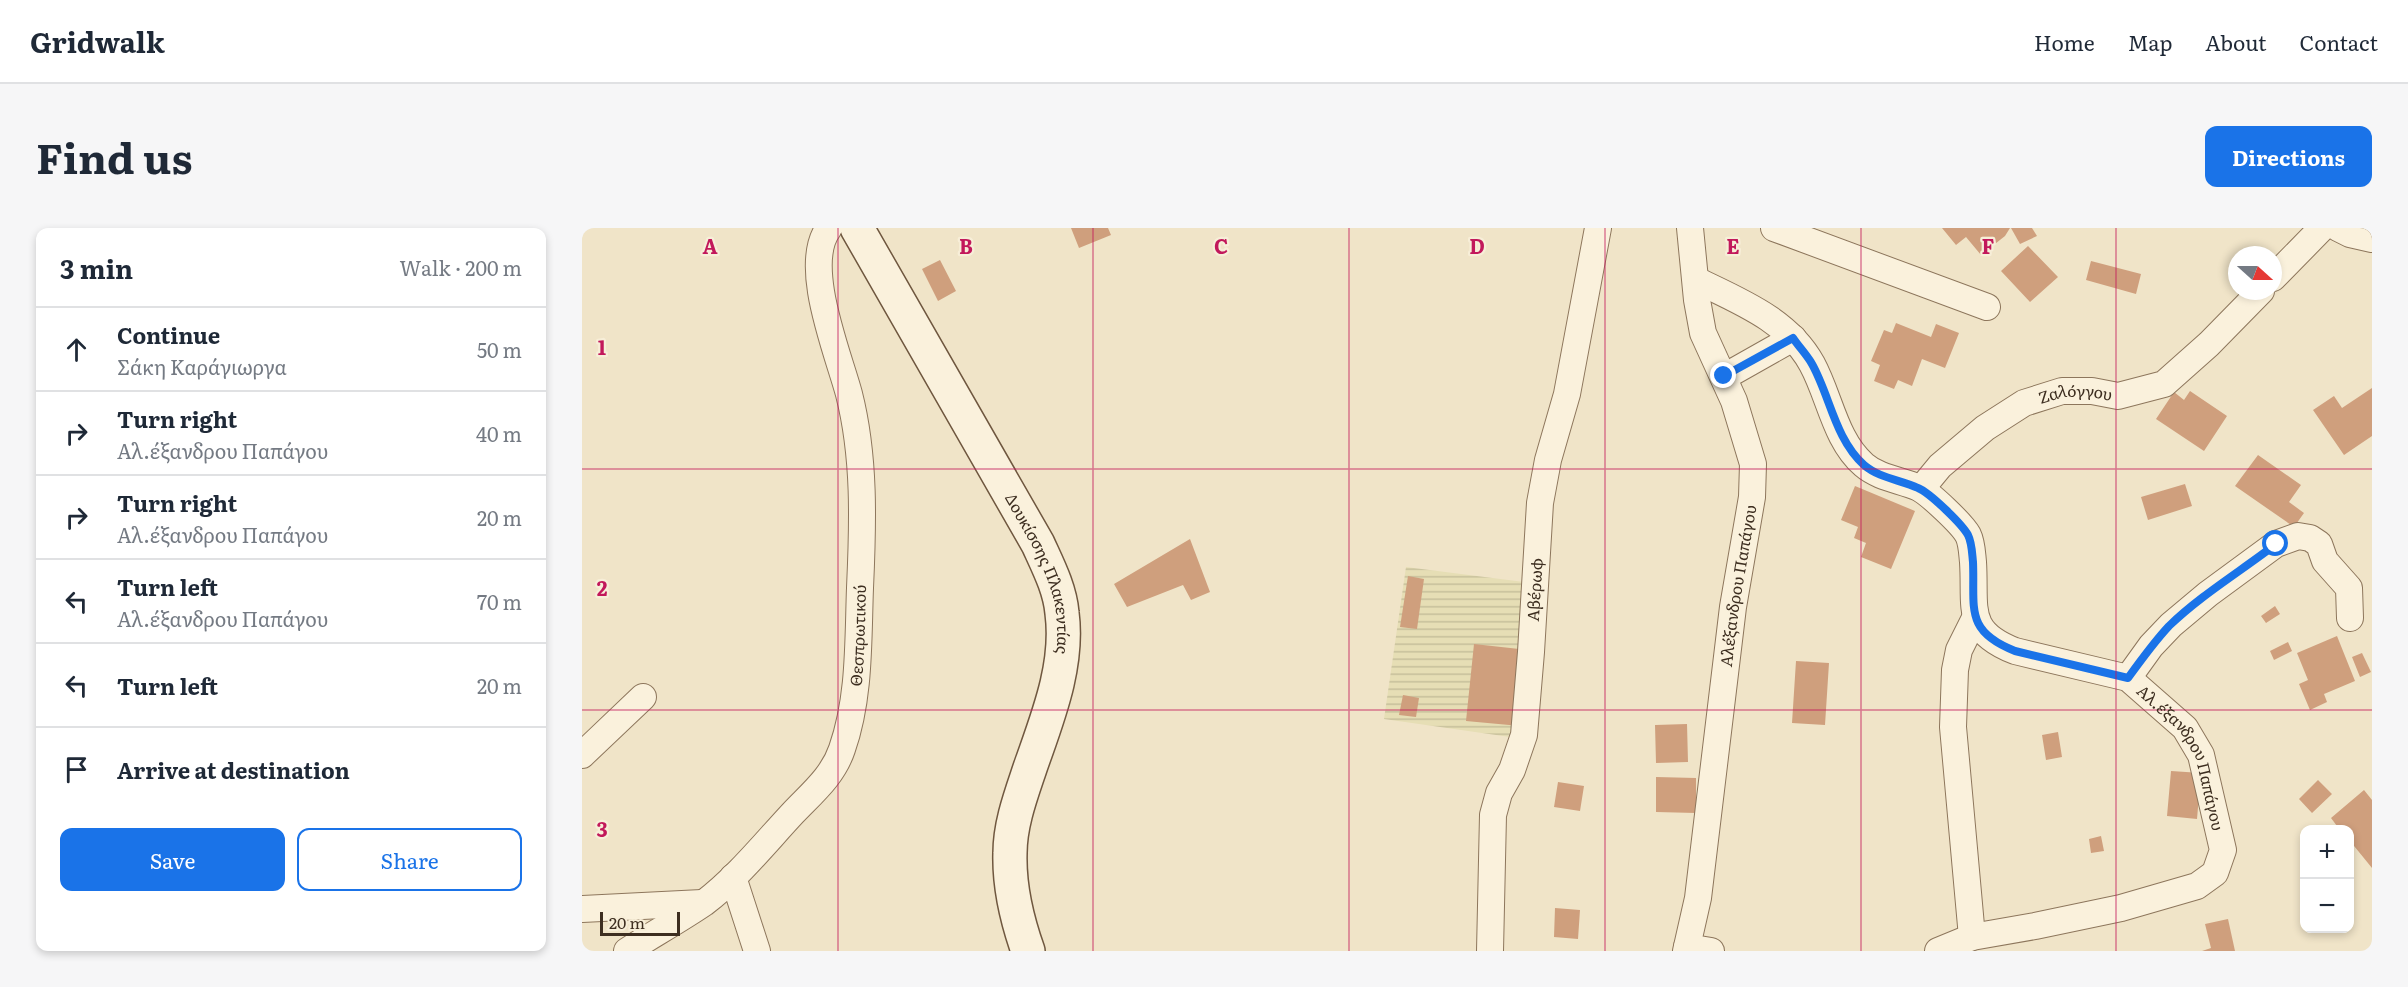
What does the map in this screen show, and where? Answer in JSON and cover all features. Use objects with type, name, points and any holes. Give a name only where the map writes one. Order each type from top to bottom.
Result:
[{"type":"main road","name":"Δουκίσσης Πλακεντίας","points":[[857,228],[1038,544],[1058,592],[1064,639],[1061,662],[1045,727],[1019,802],[1010,852],[1016,911],[1028,951]]},
{"type":"street","name":"Θεσπρωτικού","points":[[627,951],[704,903],[733,878],[829,774],[842,751],[854,705],[862,553],[862,483],[853,414],[820,279],[819,250],[823,236],[829,228]]},
{"type":"street","name":"Αβέρωφ","points":[[1490,951],[1492,815],[1499,793],[1512,770],[1524,735],[1540,503],[1548,460],[1567,394],[1598,228]]},
{"type":"street","name":"Αλέξανδρου Παπάγου","points":[[1690,228],[1697,300],[1703,333],[1737,409],[1753,464],[1752,497],[1733,607],[1698,898],[1695,950]]},
{"type":"street","points":[[1774,228],[1987,308]]},
{"type":"street","points":[[2282,269],[2322,228]]},
{"type":"street","points":[[2338,228],[2350,234],[2372,238]]},
{"type":"street","points":[[1696,280],[1769,318],[1793,338],[1813,365],[1833,417],[1854,454],[1865,466],[1881,475],[1921,489],[1967,534],[1972,557],[1975,618],[1959,650],[1953,727],[1972,937]]},
{"type":"street","name":"Ζαλόγγου","points":[[1921,489],[1940,466],[1985,428],[2024,403],[2062,391],[2092,391],[2118,396],[2164,384],[2209,344],[2251,300]]},
{"type":"street","points":[[1724,376],[1793,338]]},
{"type":"street","points":[[2128,678],[2151,646],[2180,617],[2276,544],[2298,536],[2310,538],[2319,544],[2325,561],[2349,588],[2350,618]]},
{"type":"street","name":"Αλ.έξανδρου Παπάγου","points":[[1938,951],[1972,937],[2121,908],[2197,886],[2215,873],[2223,850],[2201,755],[2195,742],[2175,717],[2128,678],[2000,645],[1988,636],[1975,618]]},
{"type":"street","points":[[582,755],[643,697]]},
{"type":"street","points":[[733,878],[757,951]]},
{"type":"street","points":[[582,909],[704,903]]},
{"type":"shaded area","points":[[1406,567],[1532,583],[1517,738],[1384,719]]},
{"type":"building","points":[[1071,228],[1108,228],[1111,235],[1079,248]]},
{"type":"building","points":[[1942,228],[2010,228],[2005,236],[1981,255],[1966,237],[1956,245]]},
{"type":"building","points":[[2011,228],[2032,228],[2037,236],[2020,244]]},
{"type":"building","points":[[2028,246],[2058,277],[2030,302],[2001,271]]},
{"type":"building","points":[[940,260],[956,291],[938,301],[922,269]]},
{"type":"building","points":[[2091,261],[2141,274],[2136,294],[2086,280]]},
{"type":"building","points":[[1896,323],[1931,337],[1936,324],[1959,333],[1945,368],[1922,359],[1912,386],[1898,380],[1894,389],[1874,381],[1880,365],[1871,361],[1884,330],[1892,333]]},
{"type":"building","points":[[2372,388],[2372,436],[2344,455],[2313,410],[2334,396],[2342,408]]},
{"type":"building","points":[[2190,391],[2227,416],[2204,451],[2156,419],[2174,392],[2184,400]]},
{"type":"building","points":[[2258,455],[2301,485],[2289,502],[2304,513],[2294,527],[2235,486]]},
{"type":"building","points":[[2185,484],[2192,506],[2148,520],[2141,497]]},
{"type":"building","points":[[1855,486],[1915,511],[1891,569],[1861,557],[1866,543],[1854,538],[1858,527],[1841,520]]},
{"type":"building","points":[[1190,539],[1210,592],[1191,600],[1183,585],[1127,607],[1114,584]]},
{"type":"building","points":[[1408,576],[1424,579],[1417,629],[1400,627]]},
{"type":"building","points":[[2275,606],[2280,614],[2266,623],[2261,616]]},
{"type":"building","points":[[2337,636],[2355,681],[2324,694],[2327,702],[2310,710],[2299,684],[2308,680],[2297,653]]},
{"type":"building","points":[[2288,642],[2292,651],[2274,660],[2270,651]]},
{"type":"building","points":[[1474,644],[1528,650],[1520,726],[1466,721]]},
{"type":"building","points":[[2362,653],[2371,672],[2360,677],[2352,657]]},
{"type":"building","points":[[1796,661],[1829,663],[1825,725],[1792,723]]},
{"type":"building","points":[[1403,695],[1419,698],[1416,717],[1399,715]]},
{"type":"building","points":[[1687,724],[1688,762],[1656,763],[1655,725]]},
{"type":"building","points":[[2058,732],[2062,757],[2046,760],[2042,735]]},
{"type":"building","points":[[2171,771],[2201,773],[2197,819],[2167,816]]},
{"type":"building","points":[[1656,777],[1696,778],[1696,813],[1656,812]]},
{"type":"building","points":[[2318,780],[2332,794],[2312,813],[2299,799]]},
{"type":"building","points":[[1558,782],[1584,786],[1580,811],[1554,807]]},
{"type":"building","points":[[2364,790],[2372,800],[2372,868],[2354,846],[2354,825],[2336,825],[2331,818]]},
{"type":"building","points":[[2101,836],[2104,851],[2091,853],[2089,839]]},
{"type":"building","points":[[1555,908],[1580,910],[1578,939],[1554,937]]},
{"type":"building","points":[[2228,919],[2235,951],[2202,951],[2211,948],[2205,924]]},
{"type":"route","points":[[1724,376],[1755,361],[1793,338],[1813,365],[1833,417],[1854,454],[1865,466],[1881,475],[1921,489],[1967,534],[1971,543],[1975,618],[1988,636],[2000,645],[2015,651],[2128,678],[2151,646],[2171,625],[2208,594],[2276,544]]}]
